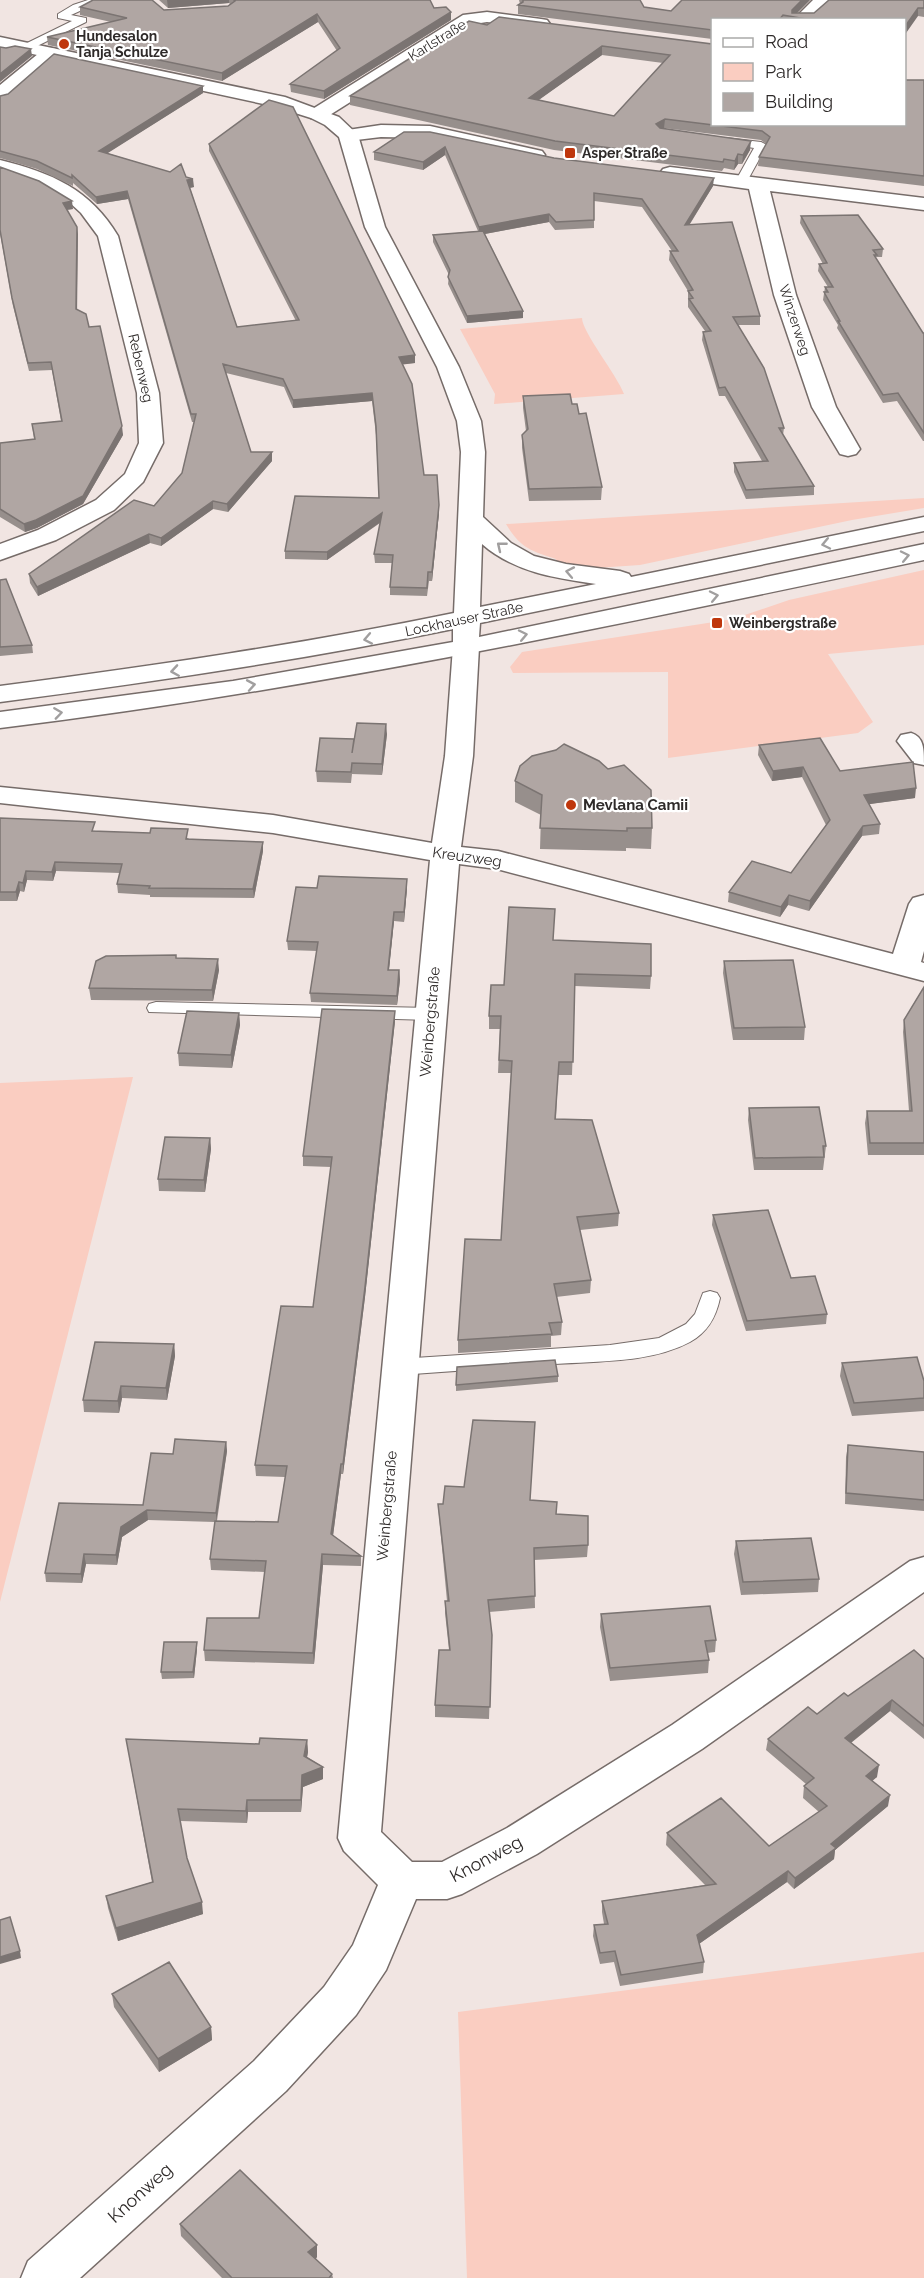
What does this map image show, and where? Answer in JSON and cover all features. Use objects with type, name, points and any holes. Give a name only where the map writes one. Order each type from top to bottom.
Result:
[{"type":"street","points":[[804,18],[814,7],[826,0]]},
{"type":"street","name":"Karlstraße","points":[[318,114],[470,19],[487,17],[558,26]]},
{"type":"street","points":[[0,42],[278,102],[318,114],[332,121],[348,135],[381,131],[430,132],[554,158]]},
{"type":"street","points":[[0,95],[50,53]]},
{"type":"street","name":"Weinbergstraße","points":[[348,135],[375,226],[448,367],[469,421],[473,452],[466,647],[459,756],[446,854],[431,1014],[359,1838],[402,1880]]},
{"type":"street","name":"Rebenweg","points":[[0,166],[59,187],[81,201],[99,217],[108,236],[148,393],[150,443],[135,477],[105,505],[47,535],[0,552]]},
{"type":"street","points":[[651,171],[924,204]]},
{"type":"street","name":"Winzerweg","points":[[749,183],[824,407],[848,449]]},
{"type":"street","points":[[470,519],[513,556],[529,562],[572,572],[646,582]]},
{"type":"street","name":"Lockhauser Straße","points":[[0,694],[186,669],[350,642],[924,524]]},
{"type":"street","name":"Lockhauser Straße","points":[[0,720],[233,688],[466,647],[924,552]]},
{"type":"street","name":"Kreuzweg","points":[[0,795],[273,824],[446,854],[498,860],[914,969]]},
{"type":"street","points":[[914,969],[924,904]]},
{"type":"street","name":"Knonweg","points":[[45,2278],[270,2076],[340,2001],[370,1956],[402,1880],[447,1881],[522,1841],[687,1737],[924,1572]]},
{"type":"lane","points":[[25,48],[82,21],[62,16],[77,7],[99,0]]},
{"type":"lane","points":[[717,140],[761,145],[749,183]]},
{"type":"lane","points":[[156,1008],[431,1014]]},
{"type":"lane","points":[[399,1367],[610,1353],[669,1342],[691,1333],[704,1318],[710,1298]]},
{"type":"green space","points":[[582,318],[588,333],[624,394],[494,404],[495,394],[460,329]]},
{"type":"green space","points":[[924,498],[924,508],[852,520],[640,565],[596,568],[555,562],[556,559],[521,544],[506,524]]},
{"type":"green space","points":[[924,570],[924,645],[828,654],[873,722],[858,733],[668,758],[668,672],[513,673],[510,667],[522,652],[733,619],[789,600]]},
{"type":"green space","points":[[133,1077],[0,1602],[0,1083]]},
{"type":"green space","points":[[924,1952],[924,2278],[467,2278],[458,2012]]},
{"type":"building","points":[[93,0],[152,0],[164,10],[228,6],[234,0],[430,0],[434,8],[446,7],[451,12],[324,91],[290,84],[340,48],[317,14],[222,73],[47,37],[127,18],[80,7]]},
{"type":"building","points":[[523,0],[640,0],[644,7],[671,11],[682,0],[802,0],[792,10],[792,13],[814,13],[829,0],[924,0],[924,8],[918,8],[906,25],[906,18],[800,18],[783,15],[781,18],[711,18],[711,30],[518,5]]},
{"type":"building","points":[[499,17],[711,44],[711,125],[665,119],[656,124],[660,128],[751,141],[743,155],[738,154],[735,161],[724,159],[723,162],[555,141],[350,96],[469,21],[487,25]],"holes":[[[602,46],[670,55],[614,116],[529,98]]]},
{"type":"building","points":[[15,46],[31,49],[0,74],[0,47]]},
{"type":"building","points":[[54,54],[203,86],[99,151],[170,172],[181,164],[186,177],[193,179],[187,180],[237,327],[299,320],[209,144],[269,100],[293,107],[415,355],[399,357],[412,384],[424,475],[437,475],[439,505],[432,572],[428,572],[427,588],[390,587],[393,555],[374,554],[382,513],[327,552],[285,551],[295,496],[379,498],[372,393],[293,400],[283,379],[223,364],[251,452],[272,452],[227,504],[213,501],[161,538],[149,534],[37,587],[29,574],[134,500],[154,506],[182,473],[196,414],[191,414],[127,191],[96,197],[72,175],[72,178],[37,161],[0,151],[0,96],[8,94]]},
{"type":"building","points":[[906,80],[924,80],[924,176],[759,157],[770,137],[762,131],[722,126],[906,126]]},
{"type":"building","points":[[404,132],[430,132],[554,158],[714,178],[685,225],[732,222],[760,316],[733,317],[764,368],[784,428],[779,428],[814,486],[746,490],[734,463],[768,461],[725,387],[719,388],[703,332],[711,331],[689,299],[693,298],[688,291],[693,290],[670,251],[678,251],[642,199],[594,193],[594,220],[556,222],[549,214],[479,227],[445,147],[423,162],[374,152]]},
{"type":"building","points":[[0,167],[39,181],[72,201],[63,203],[77,227],[76,309],[86,314],[89,327],[100,326],[122,426],[83,496],[24,524],[0,509],[0,443],[35,439],[32,424],[62,421],[51,362],[28,363],[12,298],[0,230]]},
{"type":"building","points":[[858,215],[883,249],[873,250],[877,255],[874,255],[924,333],[924,433],[898,393],[883,395],[838,321],[840,321],[824,292],[828,292],[825,287],[833,287],[819,264],[827,263],[801,216]]},
{"type":"building","points":[[483,231],[523,311],[467,316],[448,277],[450,270],[433,235]]},
{"type":"building","points":[[570,394],[572,404],[577,404],[579,414],[586,413],[602,487],[529,489],[522,435],[528,429],[523,396]]},
{"type":"building","points":[[6,579],[32,645],[0,647],[0,580]]},
{"type":"building","points":[[357,723],[386,724],[382,764],[352,763],[351,772],[316,771],[320,738],[354,739],[352,753]]},
{"type":"building","points":[[820,738],[840,771],[913,762],[916,788],[864,795],[880,824],[863,826],[810,901],[789,895],[781,907],[729,892],[752,861],[791,873],[830,820],[803,767],[773,771],[759,745]]},
{"type":"building","points":[[564,744],[599,761],[608,769],[624,765],[651,790],[652,828],[627,828],[627,831],[540,828],[542,795],[515,781],[520,766],[532,756],[556,750]]},
{"type":"building","points":[[0,818],[95,822],[92,831],[150,833],[151,828],[188,829],[186,839],[263,842],[253,889],[149,888],[150,886],[117,884],[122,864],[55,862],[52,872],[26,871],[23,883],[19,882],[16,892],[0,892]]},
{"type":"building","points":[[319,876],[407,879],[404,912],[394,912],[388,970],[399,970],[397,996],[310,993],[318,942],[287,941],[296,887],[317,888]]},
{"type":"building","points":[[509,907],[555,909],[553,940],[651,944],[651,976],[575,974],[573,1062],[559,1062],[555,1119],[592,1120],[619,1213],[577,1217],[591,1280],[554,1284],[562,1322],[549,1323],[552,1334],[458,1340],[465,1239],[501,1240],[512,1061],[499,1060],[501,1016],[489,1016],[491,985],[504,985]]},
{"type":"building","points":[[176,955],[176,958],[218,959],[212,990],[89,988],[96,961],[106,956]]},
{"type":"building","points":[[793,960],[805,1027],[734,1028],[724,961]]},
{"type":"building","points":[[924,987],[924,1143],[870,1143],[867,1111],[912,1111],[904,1020]]},
{"type":"building","points":[[322,1009],[395,1011],[365,1287],[343,1464],[341,1464],[331,1534],[361,1556],[322,1554],[313,1653],[204,1650],[207,1618],[259,1618],[266,1561],[210,1559],[215,1521],[278,1522],[287,1466],[255,1465],[281,1306],[313,1307],[332,1157],[303,1156]]},
{"type":"building","points":[[187,1011],[239,1013],[231,1055],[178,1053]]},
{"type":"building","points":[[819,1107],[826,1146],[823,1146],[824,1157],[755,1158],[749,1108]]},
{"type":"building","points":[[165,1137],[210,1138],[204,1180],[158,1179]]},
{"type":"building","points":[[768,1210],[791,1278],[815,1276],[827,1314],[747,1321],[713,1215]]},
{"type":"building","points":[[95,1342],[174,1344],[166,1388],[121,1386],[118,1401],[83,1400]]},
{"type":"building","points":[[917,1357],[924,1381],[924,1398],[854,1403],[842,1363]]},
{"type":"building","points":[[555,1360],[558,1376],[456,1385],[457,1367]]},
{"type":"building","points":[[473,1420],[535,1422],[530,1500],[557,1502],[556,1514],[588,1516],[588,1545],[534,1548],[535,1596],[488,1600],[492,1635],[490,1707],[435,1705],[439,1650],[450,1650],[445,1601],[449,1601],[438,1504],[443,1504],[445,1486],[464,1487]]},
{"type":"building","points":[[175,1439],[226,1442],[216,1513],[147,1510],[121,1527],[116,1555],[84,1554],[81,1574],[45,1573],[59,1503],[143,1505],[151,1453],[173,1454]]},
{"type":"building","points":[[848,1445],[924,1452],[924,1500],[846,1493]]},
{"type":"building","points":[[811,1538],[819,1579],[743,1582],[736,1541]]},
{"type":"building","points":[[710,1606],[716,1640],[705,1641],[709,1660],[610,1668],[601,1614]]},
{"type":"building","points":[[164,1642],[197,1642],[193,1672],[161,1672]]},
{"type":"building","points":[[914,1650],[924,1659],[924,1726],[892,1700],[845,1738],[879,1765],[866,1776],[890,1795],[831,1844],[836,1848],[795,1878],[788,1871],[697,1935],[704,1962],[621,1975],[615,1951],[600,1953],[594,1925],[608,1924],[602,1901],[716,1884],[667,1833],[721,1798],[769,1846],[827,1806],[804,1786],[814,1778],[768,1739],[808,1707],[817,1714],[844,1693],[848,1696]]},
{"type":"building","points":[[260,1738],[307,1740],[304,1756],[323,1767],[302,1775],[301,1800],[247,1800],[246,1811],[178,1809],[187,1858],[202,1902],[116,1928],[106,1896],[153,1882],[126,1739],[259,1744]]},
{"type":"building","points":[[10,1917],[20,1951],[0,1957],[0,1920]]},
{"type":"building","points":[[169,1962],[211,2027],[158,2059],[112,1994]]},
{"type":"building","points":[[240,2170],[317,2245],[308,2252],[332,2274],[329,2278],[232,2278],[180,2224]]},
{"type":"place","name":"Hundesalon Tanja Schulze","points":[[64,44]]},
{"type":"place","name":"Asper Straße","points":[[570,153]]},
{"type":"place","name":"Weinbergstraße","points":[[717,623]]},
{"type":"place","name":"Mevlana Camii","points":[[571,805]]}]
